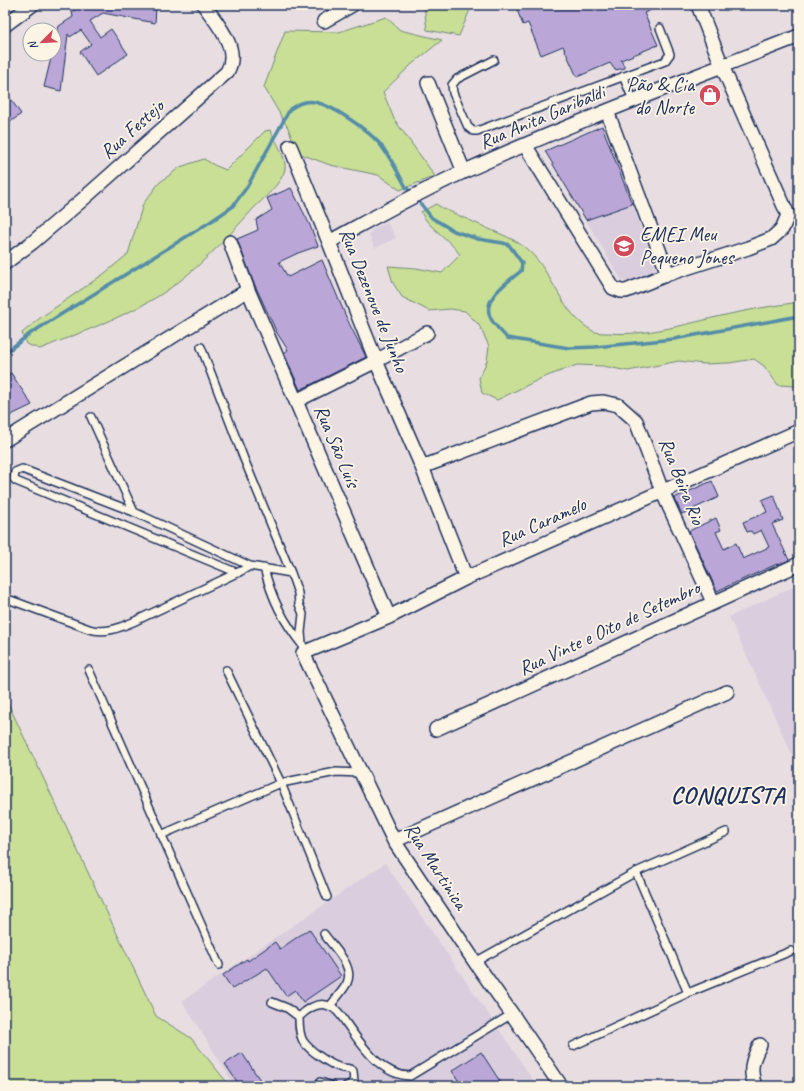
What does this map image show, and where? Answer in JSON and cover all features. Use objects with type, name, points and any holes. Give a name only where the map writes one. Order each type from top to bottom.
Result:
[{"type":"street","points":[[5,25],[32,5]]},
{"type":"street","name":"Rua Festejo","points":[[5,263],[81,201],[227,72],[232,62],[232,55],[228,41],[204,5]]},
{"type":"street","points":[[324,21],[352,5]]},
{"type":"street","points":[[525,145],[613,288],[621,291],[626,290],[771,239],[794,216],[722,66],[698,5]]},
{"type":"street","name":"Rua Anita Garibaldi","points":[[329,242],[432,187],[525,145],[633,100],[799,36]]},
{"type":"street","points":[[428,83],[464,172]]},
{"type":"street","points":[[607,111],[668,274]]},
{"type":"street","name":"Rua Dezenove de Junho","points":[[290,146],[376,361],[422,467],[466,578]]},
{"type":"street","name":"Rua São Luís","points":[[230,242],[248,290],[389,617]]},
{"type":"street","points":[[5,440],[248,290]]},
{"type":"street","points":[[296,401],[376,361],[427,333]]},
{"type":"street","name":"Rua Beira Rio","points":[[422,467],[591,404],[603,402],[618,405],[636,420],[662,491],[713,602]]},
{"type":"street","name":"Rua Caramelo","points":[[303,650],[389,617],[466,578],[799,431]]},
{"type":"street","name":"Rua Vinte e Oito de Setembro","points":[[436,729],[799,564]]},
{"type":"street","name":"Rua Martinica","points":[[303,650],[360,773],[394,841],[475,962],[561,1086]]},
{"type":"street","points":[[394,841],[727,692]]},
{"type":"street","points":[[754,1086],[751,1077],[751,1067],[754,1056],[760,1045]]},
{"type":"lane","points":[[494,60],[457,79],[452,85],[453,93],[468,127],[473,131],[478,131],[664,61],[670,54],[660,28]]},
{"type":"lane","points":[[623,76],[633,100]]},
{"type":"lane","points":[[201,347],[241,452],[298,593],[299,604],[303,614],[301,632],[303,650]]},
{"type":"lane","points":[[91,417],[134,512]]},
{"type":"lane","points":[[238,573],[16,482],[14,476],[17,470],[22,469],[134,512],[250,566],[291,573]]},
{"type":"lane","points":[[5,598],[89,629],[96,631],[108,631],[133,622],[250,566]]},
{"type":"lane","points":[[264,568],[267,581],[281,614],[303,650]]},
{"type":"lane","points":[[89,670],[219,965]]},
{"type":"lane","points":[[226,670],[281,783],[327,897]]},
{"type":"lane","points":[[161,835],[281,783],[336,772],[360,773]]},
{"type":"lane","points":[[475,962],[636,872],[726,832]]},
{"type":"lane","points":[[636,872],[688,993]]},
{"type":"lane","points":[[324,934],[346,964],[349,971],[348,981],[330,1006]]},
{"type":"lane","points":[[573,1046],[688,993],[791,951]]},
{"type":"lane","points":[[272,1002],[286,1008],[299,1017]]},
{"type":"lane","points":[[346,1086],[354,1081],[353,1071],[349,1068],[340,1068],[326,1060],[303,1041],[299,1029],[299,1017],[305,1010],[323,1004],[330,1006],[339,1013],[370,1054],[387,1069],[400,1076],[410,1076],[512,1014]]},
{"type":"lane","points":[[320,1082],[333,1086]]},
{"type":"shaded area","name":"EMEI Meu Pequeno Jones","points":[[632,204],[657,271],[630,282],[622,281],[586,220]]},
{"type":"shaded area","points":[[387,222],[396,238],[375,248],[369,235],[372,230]]},
{"type":"shaded area","points":[[799,584],[799,752],[792,755],[729,617]]},
{"type":"shaded area","points":[[385,863],[537,1086],[235,1086],[182,1001]]},
{"type":"green space","points":[[424,5],[472,5],[459,36],[427,30]]},
{"type":"green space","points":[[386,17],[400,30],[442,40],[411,65],[383,92],[394,119],[435,176],[400,190],[378,175],[330,165],[298,153],[288,128],[264,87],[285,31],[339,32]]},
{"type":"green space","points":[[270,130],[280,149],[285,165],[285,169],[280,180],[220,245],[196,268],[157,297],[114,319],[40,349],[26,344],[22,333],[40,318],[105,273],[128,254],[143,204],[159,183],[180,167],[204,159],[226,170],[265,131]]},
{"type":"green space","points":[[436,204],[519,243],[529,251],[538,260],[573,315],[582,324],[596,332],[625,334],[660,330],[728,314],[799,302],[799,381],[795,386],[778,385],[764,366],[754,359],[729,363],[704,364],[679,361],[628,371],[603,366],[577,365],[542,378],[497,400],[482,393],[479,378],[487,361],[489,346],[479,325],[465,311],[450,309],[429,311],[402,297],[393,283],[388,266],[416,268],[442,273],[460,255],[451,244],[428,223],[421,212]]},
{"type":"green space","points":[[5,697],[156,1016],[191,1038],[230,1086],[5,1086]]},
{"type":"building","points":[[86,5],[144,5],[156,8],[155,23],[103,13],[90,21],[100,37],[111,29],[128,54],[96,76],[80,52],[91,44],[81,30],[70,37],[68,34],[61,91],[44,87],[50,62],[62,62],[62,24],[73,17],[72,12],[76,9],[86,9]]},
{"type":"building","points":[[515,5],[663,5],[644,13],[658,45],[621,60],[625,68],[615,70],[610,63],[577,77],[563,46],[541,55],[528,23],[523,25]]},
{"type":"building","points":[[5,91],[21,114],[5,126]]},
{"type":"building","points":[[602,126],[632,204],[586,220],[545,151]]},
{"type":"building","points":[[291,188],[309,223],[318,246],[279,262],[288,277],[322,260],[347,319],[366,357],[300,390],[284,353],[288,350],[277,333],[253,281],[237,239],[258,230],[256,220],[272,210],[267,198]]},
{"type":"building","points":[[11,373],[32,405],[5,418],[5,377]]},
{"type":"building","points":[[712,481],[719,497],[682,514],[674,498]]},
{"type":"building","points":[[774,495],[783,520],[772,524],[789,560],[717,591],[689,531],[716,518],[721,530],[716,532],[724,549],[736,543],[743,559],[769,547],[761,530],[753,534],[751,531],[747,532],[743,522],[767,512],[762,500]]},
{"type":"building","points":[[309,929],[341,976],[303,1002],[295,990],[286,996],[267,968],[232,989],[223,975],[247,959],[248,961],[275,942],[280,949]]},
{"type":"building","points":[[481,1052],[503,1086],[462,1086],[452,1071]]},
{"type":"building","points":[[242,1053],[260,1080],[252,1086],[240,1086],[225,1064]]},
{"type":"waterway","points":[[5,353],[31,333],[232,207],[247,187],[290,109],[299,104],[305,102],[323,104],[340,113],[366,131],[383,148],[406,187],[412,194]]},
{"type":"waterway","points":[[416,198],[432,218],[454,231],[478,239],[509,245],[522,263],[521,271],[497,292],[489,305],[491,319],[507,338],[569,348],[595,347],[674,339],[799,316]]},
{"type":"place","name":"Pão & Cia do Norte","points":[[710,95]]},
{"type":"place","name":"EMEI Meu Pequeno Jones","points":[[624,246]]},
{"type":"district","name":"CONQUISTA","points":[[728,795]]}]
